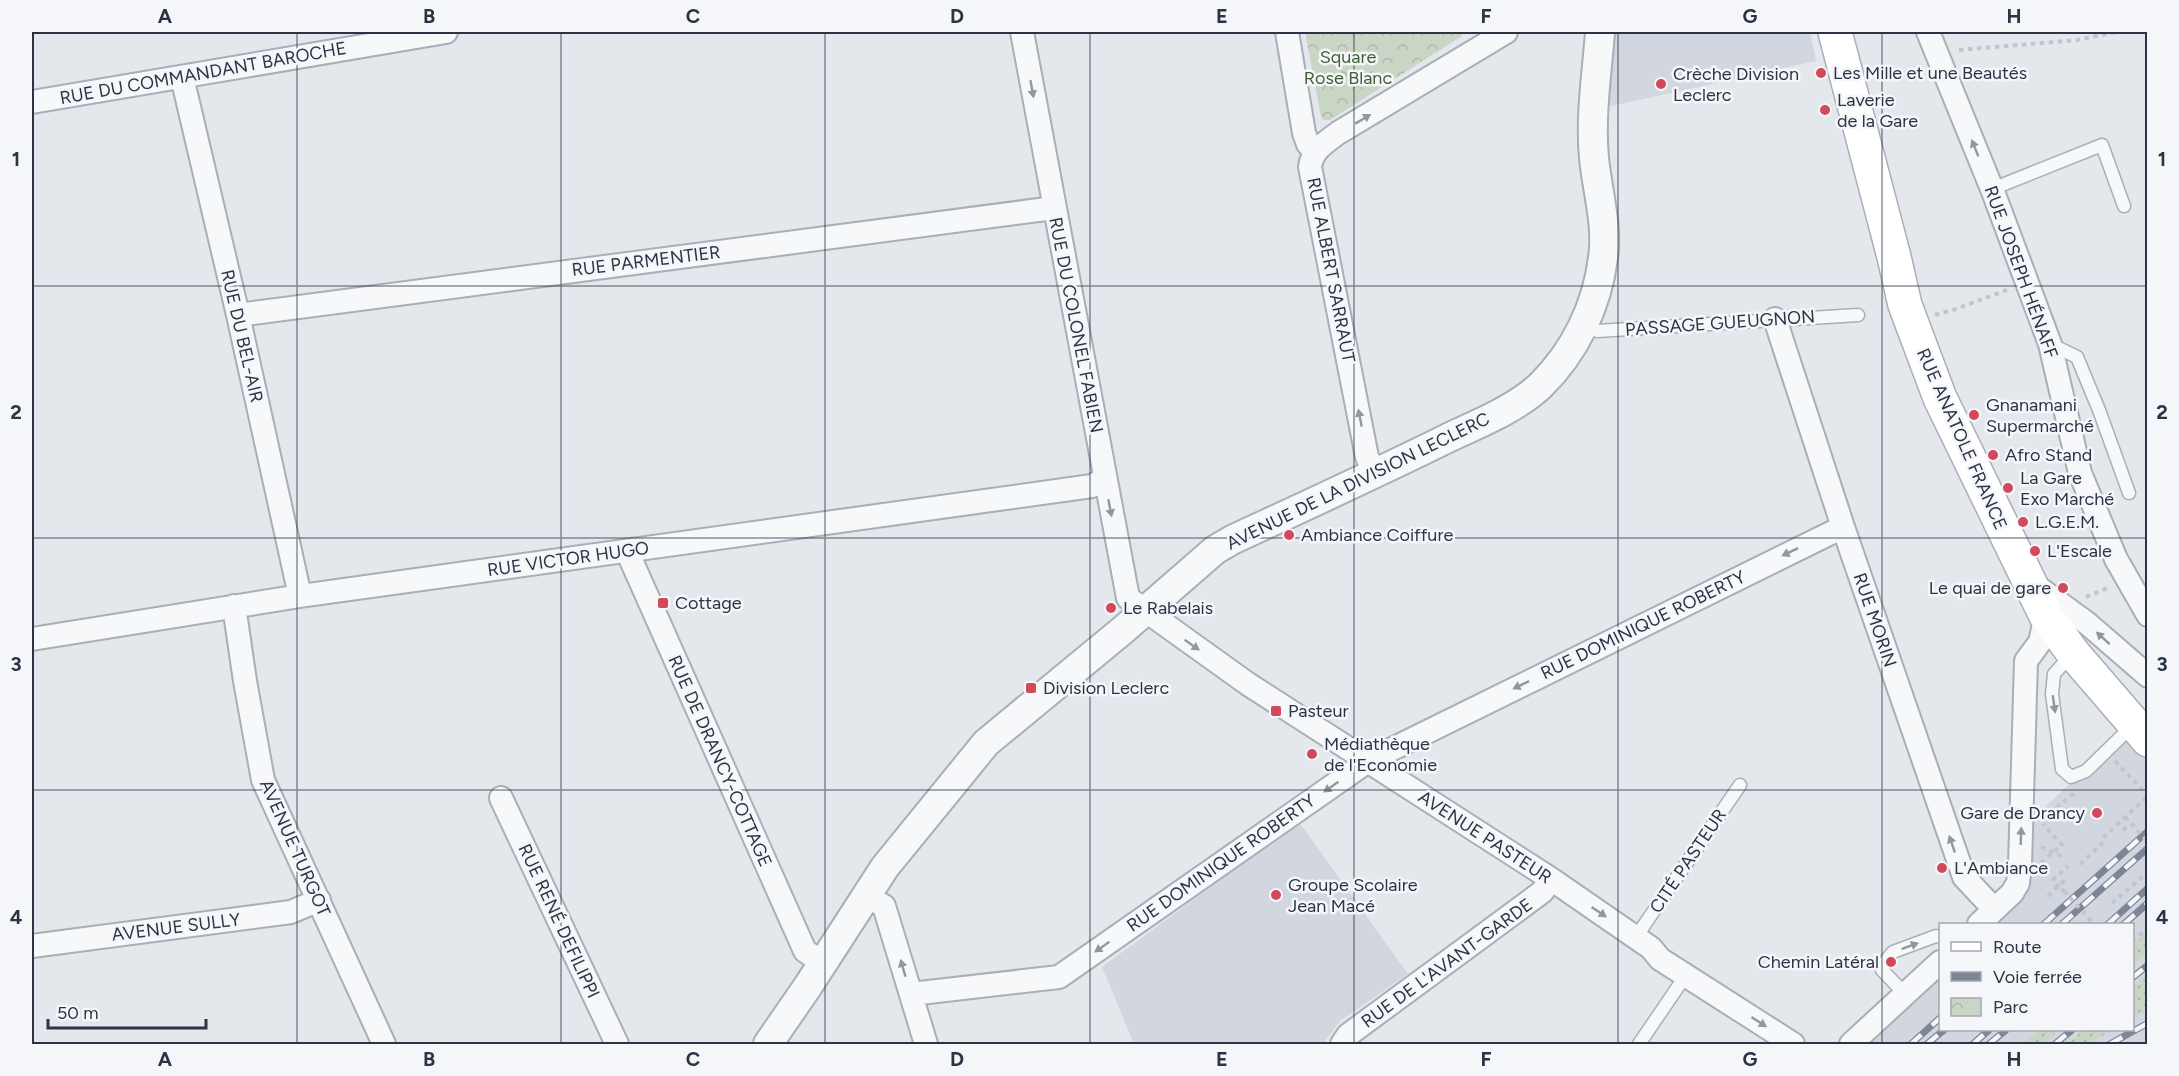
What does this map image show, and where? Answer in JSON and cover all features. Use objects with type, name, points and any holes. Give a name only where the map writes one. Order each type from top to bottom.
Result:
[{"type":"main road","name":"RUE ANATOLE FRANCE","points":[[1835,32],[1905,305],[1940,398],[2046,616],[2073,653],[2141,732]]},
{"type":"street","name":"RUE DU COMMANDANT BAROCHE","points":[[32,102],[446,32]]},
{"type":"street","name":"RUE DU COLONEL FABIEN","points":[[1022,32],[1125,589],[1128,598],[1145,610]]},
{"type":"street","name":"RUE ALBERT SARRAUT","points":[[1287,32],[1304,132],[1308,144],[1315,152],[1311,158],[1310,167],[1367,457],[1376,474]]},
{"type":"street","points":[[1315,152],[1338,133],[1506,32]]},
{"type":"street","name":"AVENUE DE LA DIVISION LECLERC","points":[[768,1044],[885,867],[986,743],[1215,550],[1376,474],[1522,400],[1540,386],[1569,351],[1584,323],[1599,282],[1604,255],[1593,125],[1600,32]]},
{"type":"street","name":"RUE JOSEPH HÉNAFF","points":[[1928,32],[1992,189],[2050,344],[2080,473],[2116,559],[2148,615]]},
{"type":"street","name":"RUE DU BEL-AIR","points":[[182,77],[238,315],[300,596]]},
{"type":"street","name":"RUE PARMENTIER","points":[[238,315],[1054,208]]},
{"type":"street","name":"RUE MORIN","points":[[1775,319],[1843,527],[1964,877],[1987,917]]},
{"type":"street","name":"RUE VICTOR HUGO","points":[[32,639],[300,596],[1092,486],[1105,479]]},
{"type":"street","name":"RUE DOMINIQUE ROBERTY","points":[[910,994],[1059,977],[1368,761],[1843,527]]},
{"type":"street","name":"RUE DE DRANCY-COTTAGE","points":[[627,550],[805,951],[823,963]]},
{"type":"street","points":[[2028,580],[2088,624],[2148,676]]},
{"type":"street","name":"AVENUE TURGOT","points":[[234,606],[244,681],[263,780],[384,1044]]},
{"type":"street","name":"AVENUE PASTEUR","points":[[1145,610],[1248,684],[1551,879],[1652,948],[1660,959],[1793,1044]]},
{"type":"street","points":[[1987,917],[2012,893],[2018,883],[2026,661],[2040,642],[2046,616]]},
{"type":"street","name":"RUE RENÉ DEFILIPPI","points":[[501,798],[617,1044]]},
{"type":"street","name":"RUE DE L'AVANT-GARDE","points":[[1342,1044],[1348,1035],[1542,892],[1551,879]]},
{"type":"street","points":[[867,896],[884,906],[926,1044]]},
{"type":"street","name":"AVENUE SULLY","points":[[32,946],[291,912],[319,900]]},
{"type":"street","points":[[1851,1044],[1939,964]]},
{"type":"lane","points":[[1992,189],[2102,145],[2124,206]]},
{"type":"lane","name":"PASSAGE GUEUGNON","points":[[1584,323],[1597,331],[1858,315]]},
{"type":"lane","points":[[2050,344],[2077,357],[2129,494]]},
{"type":"lane","points":[[2073,653],[2054,674],[2052,694],[2062,769],[2071,777],[2086,771],[2115,745],[2141,732]]},
{"type":"lane","name":"CITÉ PASTEUR","points":[[1636,937],[1740,785]]},
{"type":"lane","points":[[1905,994],[1882,969],[1882,964],[1893,952],[1939,937]]},
{"type":"lane","points":[[1639,1044],[1686,975]]},
{"type":"path","points":[[1937,53],[2077,40],[2116,32]]},
{"type":"path","points":[[1926,317],[1956,309],[2028,283]]},
{"type":"path","points":[[2082,599],[2109,587]]},
{"type":"path","points":[[2080,864],[2101,845],[2105,836],[2148,796],[2113,759]]},
{"type":"path","points":[[2037,830],[2042,822],[2075,792]]},
{"type":"path","points":[[2125,817],[2148,842]]},
{"type":"path","points":[[2043,862],[2062,845],[2045,826]]},
{"type":"path","points":[[2046,849],[2061,856]]},
{"type":"path","points":[[2067,866],[2053,880],[2090,923]]},
{"type":"path","points":[[2112,903],[2148,872]]},
{"type":"path","points":[[2048,896],[2061,889],[2066,879]]},
{"type":"path","points":[[2134,940],[2148,928]]},
{"type":"shaded area","name":"Crèche Division Leclerc","points":[[1616,32],[1810,32],[1816,61],[1607,107]]},
{"type":"shaded area","points":[[2147,712],[2147,1044],[1863,1044],[1939,971],[1939,1031],[2134,1031],[2134,923],[1988,923],[2028,885],[2033,818]]},
{"type":"shaded area","name":"Groupe Scolaire Jean Macé","points":[[1299,822],[1408,974],[1340,1021],[1323,1044],[1134,1044],[1102,967]]},
{"type":"green space","name":"Square Rose Blanc","points":[[1305,32],[1462,32],[1462,36],[1330,120],[1324,120],[1321,117]]},
{"type":"green space","points":[[2147,931],[2147,953],[2134,965],[2134,944]]},
{"type":"green space","points":[[2147,974],[2147,1010],[2134,1018],[2134,986]]},
{"type":"green space","points":[[2038,1031],[2059,1031],[2043,1044],[2023,1044]]},
{"type":"green space","points":[[2082,1031],[2111,1031],[2087,1044],[2066,1044]]},
{"type":"railway","points":[[2045,923],[2148,831]]},
{"type":"railway","points":[[2063,923],[2148,848]]},
{"type":"railway","points":[[2109,923],[2148,888]]},
{"type":"railway","points":[[2125,923],[2148,903]]},
{"type":"railway","points":[[2134,976],[2148,965]]},
{"type":"railway","points":[[1911,1044],[1939,1019]]},
{"type":"railway","points":[[2134,1031],[2148,1023]]},
{"type":"railway","points":[[1927,1044],[1943,1031]]},
{"type":"railway","points":[[1973,1044],[1988,1031]]},
{"type":"railway","points":[[1989,1044],[2005,1031]]},
{"type":"railway","points":[[2055,1044],[2071,1031]]},
{"type":"railway","points":[[2110,1044],[2134,1031]]},
{"type":"place","name":"Les Mille et une Beautés","points":[[1821,73]]},
{"type":"place","name":"Crèche Division Leclerc","points":[[1661,84]]},
{"type":"place","name":"Laverie de la Gare","points":[[1825,110]]},
{"type":"place","name":"Gnanamani Supermarché","points":[[1974,415]]},
{"type":"place","name":"Afro Stand","points":[[1993,455]]},
{"type":"place","name":"La Gare Exo Marché","points":[[2008,488]]},
{"type":"place","name":"L.G.E.M.","points":[[2023,522]]},
{"type":"place","name":"Ambiance Coiffure","points":[[1289,535]]},
{"type":"place","name":"L'Escale","points":[[2035,551]]},
{"type":"place","name":"Le quai de gare","points":[[2063,588]]},
{"type":"place","name":"Cottage","points":[[663,603]]},
{"type":"place","name":"Le Rabelais","points":[[1111,608]]},
{"type":"place","name":"Division Leclerc","points":[[1031,688]]},
{"type":"place","name":"Pasteur","points":[[1276,711]]},
{"type":"place","name":"Médiathèque de l'Economie","points":[[1312,754]]},
{"type":"place","name":"Gare de Drancy","points":[[2097,813]]},
{"type":"place","name":"L'Ambiance","points":[[1942,868]]},
{"type":"place","name":"Groupe Scolaire Jean Macé","points":[[1276,895]]},
{"type":"place","name":"Chemin Latéral","points":[[1891,962]]}]
